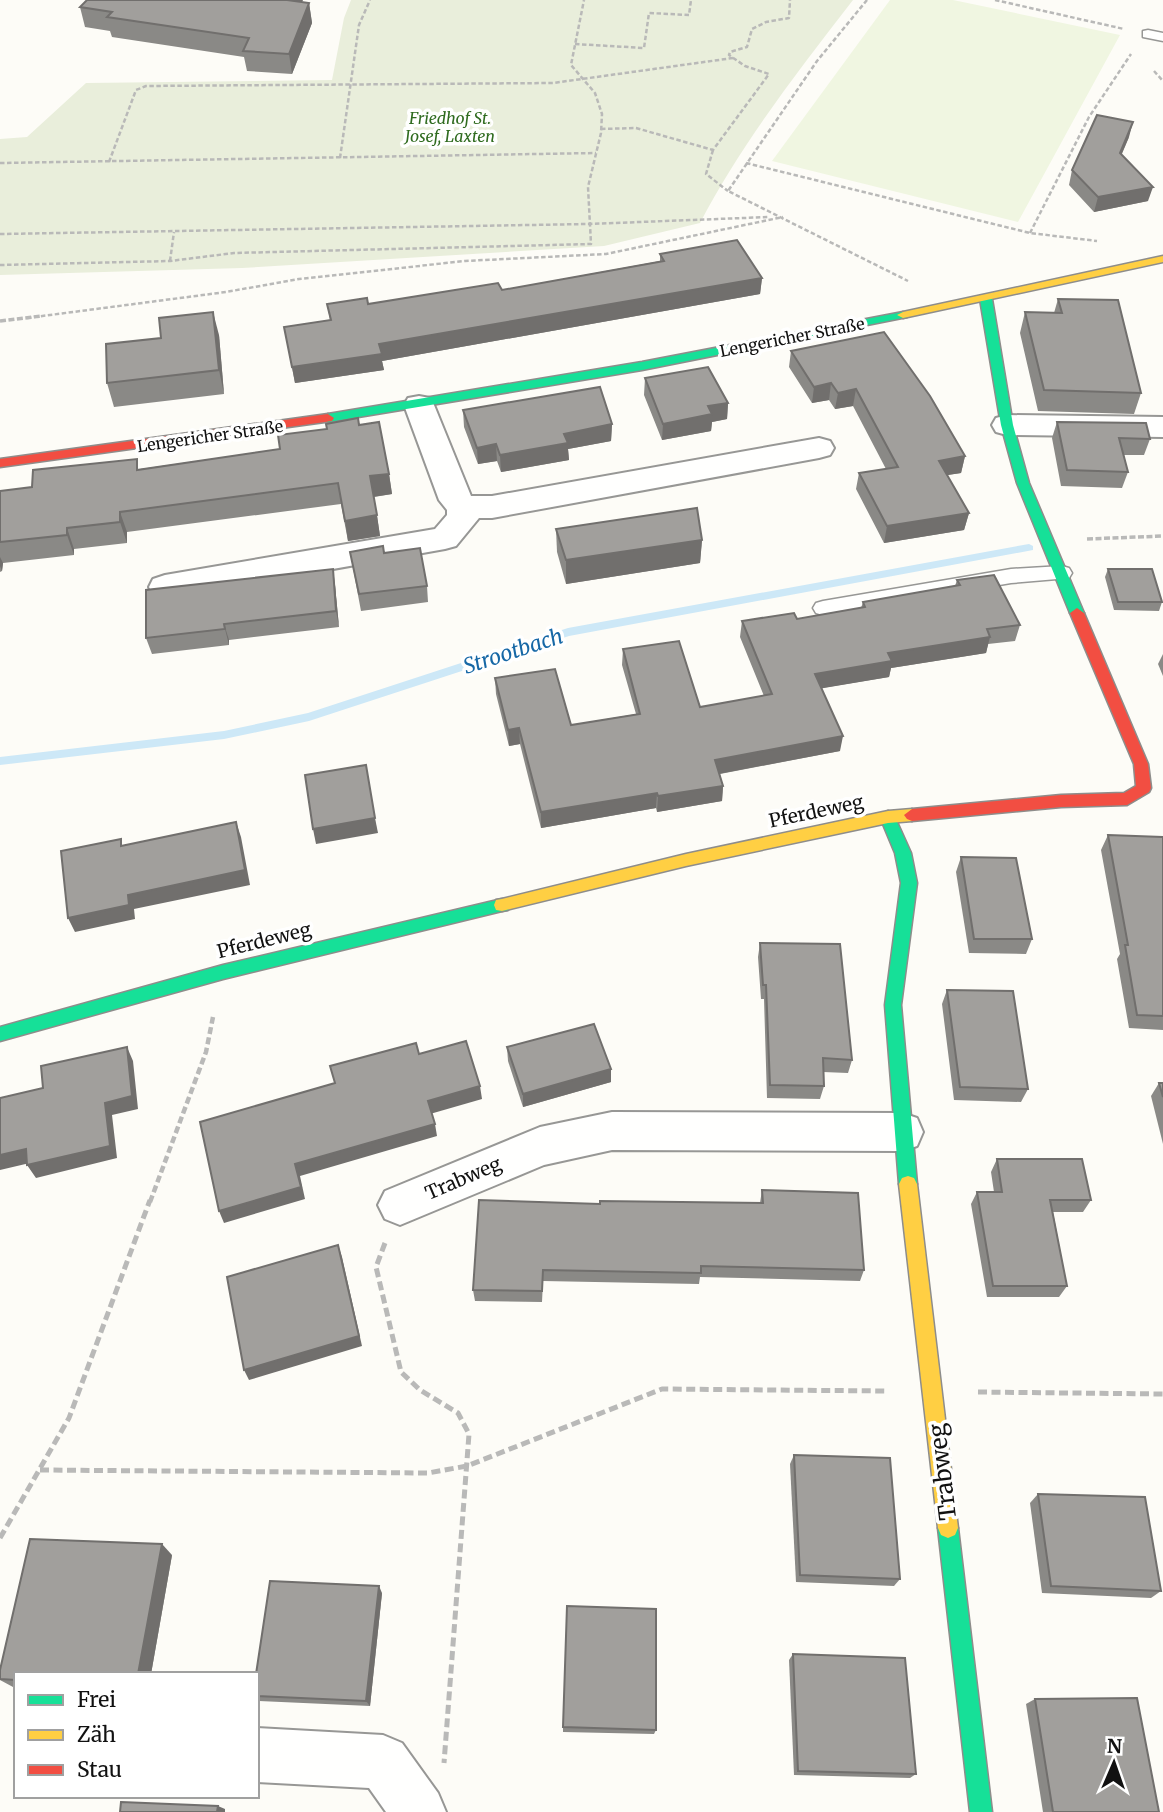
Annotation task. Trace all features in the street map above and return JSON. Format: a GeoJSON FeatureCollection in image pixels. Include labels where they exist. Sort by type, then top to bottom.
{"type":"FeatureCollection","features":[{"type":"Feature","properties":{"kind":"street","name":"Lengericher Straße"},"geometry":{"type":"LineString","coordinates":[[0,463],[161,443],[419,405],[733,349],[986,299],[1163,259]]}},
{"type":"Feature","properties":{"kind":"street","name":"Pferdeweg"},"geometry":{"type":"LineString","coordinates":[[0,1034],[223,972],[686,860],[888,817],[1061,801],[1127,799],[1153,789],[1026,493],[1007,425],[986,299]]}},
{"type":"Feature","properties":{"kind":"street"},"geometry":{"type":"LineString","coordinates":[[419,405],[455,500],[463,507],[492,507],[819,448]]}},
{"type":"Feature","properties":{"kind":"street"},"geometry":{"type":"LineString","coordinates":[[1007,425],[1163,427]]}},
{"type":"Feature","properties":{"kind":"street"},"geometry":{"type":"LineString","coordinates":[[166,587],[445,538],[463,518],[463,507]]}},
{"type":"Feature","properties":{"kind":"street","name":"Trabweg"},"geometry":{"type":"LineString","coordinates":[[888,817],[903,853],[909,883],[893,1005],[902,1132],[981,1812]]}},
{"type":"Feature","properties":{"kind":"street","name":"Trabweg"},"geometry":{"type":"LineString","coordinates":[[400,1205],[540,1146],[612,1131],[902,1132]]}},
{"type":"Feature","properties":{"kind":"street"},"geometry":{"type":"LineString","coordinates":[[259,1755],[383,1762],[431,1793]]}},
{"type":"Feature","properties":{"kind":"lane"},"geometry":{"type":"LineString","coordinates":[[1148,34],[1163,37]]}},
{"type":"Feature","properties":{"kind":"lane"},"geometry":{"type":"LineString","coordinates":[[822,608],[1011,576],[1062,573]]}},
{"type":"Feature","properties":{"kind":"path"},"geometry":{"type":"LineString","coordinates":[[340,158],[359,25],[370,0]]}},
{"type":"Feature","properties":{"kind":"path"},"geometry":{"type":"LineString","coordinates":[[0,265],[170,261],[234,253],[591,244],[588,224],[589,180],[601,128],[600,106],[596,95],[571,65],[584,0]]}},
{"type":"Feature","properties":{"kind":"path"},"geometry":{"type":"LineString","coordinates":[[575,44],[644,48],[649,13],[689,15],[691,0]]}},
{"type":"Feature","properties":{"kind":"path"},"geometry":{"type":"LineString","coordinates":[[790,0],[789,18],[766,22],[752,29],[747,47],[730,52],[733,58],[745,66],[769,75],[713,150],[706,174],[728,191],[913,284]]}},
{"type":"Feature","properties":{"kind":"path"},"geometry":{"type":"LineString","coordinates":[[728,191],[817,61],[867,0]]}},
{"type":"Feature","properties":{"kind":"path"},"geometry":{"type":"LineString","coordinates":[[995,0],[1148,34],[1118,70],[1060,173],[1030,233]]}},
{"type":"Feature","properties":{"kind":"path"},"geometry":{"type":"LineString","coordinates":[[108,162],[136,90],[146,86],[350,86],[583,80],[733,58]]}},
{"type":"Feature","properties":{"kind":"path"},"geometry":{"type":"LineString","coordinates":[[1154,71],[1163,81]]}},
{"type":"Feature","properties":{"kind":"path"},"geometry":{"type":"LineString","coordinates":[[601,128],[636,128],[713,150]]}},
{"type":"Feature","properties":{"kind":"path"},"geometry":{"type":"LineString","coordinates":[[0,163],[596,153]]}},
{"type":"Feature","properties":{"kind":"path"},"geometry":{"type":"LineString","coordinates":[[746,163],[1030,233],[1097,240]]}},
{"type":"Feature","properties":{"kind":"path"},"geometry":{"type":"LineString","coordinates":[[0,234],[588,224],[783,217]]}},
{"type":"Feature","properties":{"kind":"path"},"geometry":{"type":"LineString","coordinates":[[0,321],[226,292],[312,278],[465,261],[606,254],[783,217]]}},
{"type":"Feature","properties":{"kind":"path"},"geometry":{"type":"LineString","coordinates":[[170,261],[174,232]]}},
{"type":"Feature","properties":{"kind":"path"},"geometry":{"type":"LineString","coordinates":[[1047,540],[1163,536]]}},
{"type":"Feature","properties":{"kind":"path"},"geometry":{"type":"LineString","coordinates":[[0,1538],[69,1418],[206,1052],[223,972]]}},
{"type":"Feature","properties":{"kind":"path"},"geometry":{"type":"LineString","coordinates":[[400,1205],[376,1267],[401,1372],[421,1390],[458,1413],[469,1434],[431,1793]]}},
{"type":"Feature","properties":{"kind":"path"},"geometry":{"type":"LineString","coordinates":[[40,1470],[428,1473],[467,1466],[662,1389],[1163,1394]]}},
{"type":"Feature","properties":{"kind":"green space","name":"Friedhof St. Josef, Laxten"},"geometry":{"type":"Polygon","coordinates":[[[351,0],[853,0],[752,136],[700,223],[604,246],[242,268],[0,275],[0,139],[27,137],[86,83],[332,80],[344,18],[351,0]]]}},
{"type":"Feature","properties":{"kind":"green space"},"geometry":{"type":"Polygon","coordinates":[[[890,0],[953,0],[1120,35],[1018,222],[772,161],[890,0]]]}},
{"type":"Feature","properties":{"kind":"building"},"geometry":{"type":"Polygon","coordinates":[[[87,0],[287,0],[309,3],[289,54],[243,51],[249,38],[107,17],[112,12],[80,7],[87,0]]]}},
{"type":"Feature","properties":{"kind":"building"},"geometry":{"type":"Polygon","coordinates":[[[1097,115],[1133,122],[1120,153],[1153,187],[1098,197],[1072,170],[1097,115]]]}},
{"type":"Feature","properties":{"kind":"building"},"geometry":{"type":"Polygon","coordinates":[[[737,240],[762,278],[379,344],[382,354],[292,367],[284,327],[331,320],[327,304],[367,298],[368,304],[498,283],[502,290],[664,261],[660,254],[737,240]]]}},
{"type":"Feature","properties":{"kind":"building"},"geometry":{"type":"Polygon","coordinates":[[[1058,299],[1118,300],[1141,393],[1044,390],[1025,312],[1062,313],[1058,299]]]}},
{"type":"Feature","properties":{"kind":"building"},"geometry":{"type":"Polygon","coordinates":[[[213,312],[219,370],[107,383],[106,344],[161,338],[159,318],[213,312]]]}},
{"type":"Feature","properties":{"kind":"building"},"geometry":{"type":"Polygon","coordinates":[[[884,332],[930,396],[965,456],[939,461],[969,513],[887,526],[859,473],[898,467],[856,389],[838,393],[831,383],[814,387],[791,351],[884,332]]]}},
{"type":"Feature","properties":{"kind":"building"},"geometry":{"type":"Polygon","coordinates":[[[708,367],[728,403],[708,406],[712,414],[663,424],[645,378],[708,367]]]}},
{"type":"Feature","properties":{"kind":"building"},"geometry":{"type":"Polygon","coordinates":[[[600,387],[612,424],[564,434],[568,443],[500,455],[496,444],[477,448],[463,410],[600,387]]]}},
{"type":"Feature","properties":{"kind":"building"},"geometry":{"type":"Polygon","coordinates":[[[358,418],[359,425],[379,422],[389,474],[370,476],[377,515],[345,521],[338,483],[120,512],[120,522],[67,528],[67,535],[0,542],[0,491],[32,487],[33,470],[137,459],[137,470],[280,449],[278,435],[327,429],[326,424],[358,418]]]}},
{"type":"Feature","properties":{"kind":"building"},"geometry":{"type":"Polygon","coordinates":[[[1057,422],[1146,423],[1150,439],[1119,438],[1128,472],[1067,470],[1057,422]]]}},
{"type":"Feature","properties":{"kind":"building"},"geometry":{"type":"Polygon","coordinates":[[[697,508],[702,540],[566,560],[556,529],[697,508]]]}},
{"type":"Feature","properties":{"kind":"building"},"geometry":{"type":"Polygon","coordinates":[[[383,546],[384,553],[420,548],[427,586],[359,594],[350,552],[383,546]]]}},
{"type":"Feature","properties":{"kind":"building"},"geometry":{"type":"Polygon","coordinates":[[[333,569],[336,611],[224,624],[225,629],[146,638],[146,590],[333,569]]]}},
{"type":"Feature","properties":{"kind":"building"},"geometry":{"type":"Polygon","coordinates":[[[1108,569],[1152,569],[1162,602],[1118,602],[1108,569]]]}},
{"type":"Feature","properties":{"kind":"building"},"geometry":{"type":"Polygon","coordinates":[[[994,575],[1020,625],[987,629],[990,637],[888,653],[892,661],[815,674],[843,736],[715,760],[723,786],[658,796],[657,793],[541,812],[519,728],[508,730],[495,678],[555,669],[571,725],[640,714],[623,649],[679,641],[700,707],[772,694],[742,621],[794,613],[797,619],[865,607],[863,602],[960,585],[957,580],[994,575]]]}},
{"type":"Feature","properties":{"kind":"building"},"geometry":{"type":"Polygon","coordinates":[[[366,765],[375,818],[313,829],[305,775],[366,765]]]}},
{"type":"Feature","properties":{"kind":"building"},"geometry":{"type":"Polygon","coordinates":[[[236,822],[245,870],[128,895],[129,905],[68,918],[61,851],[121,839],[121,846],[236,822]]]}},
{"type":"Feature","properties":{"kind":"building"},"geometry":{"type":"Polygon","coordinates":[[[1108,835],[1163,837],[1163,1016],[1137,1015],[1125,945],[1128,945],[1108,835]]]}},
{"type":"Feature","properties":{"kind":"building"},"geometry":{"type":"Polygon","coordinates":[[[961,857],[1016,858],[1032,939],[974,939],[961,857]]]}},
{"type":"Feature","properties":{"kind":"building"},"geometry":{"type":"Polygon","coordinates":[[[760,943],[840,944],[852,1060],[823,1058],[824,1086],[770,1085],[766,985],[763,985],[760,943]]]}},
{"type":"Feature","properties":{"kind":"building"},"geometry":{"type":"Polygon","coordinates":[[[947,990],[1013,991],[1028,1089],[960,1087],[947,990]]]}},
{"type":"Feature","properties":{"kind":"building"},"geometry":{"type":"Polygon","coordinates":[[[594,1024],[611,1069],[523,1094],[507,1047],[594,1024]]]}},
{"type":"Feature","properties":{"kind":"building"},"geometry":{"type":"Polygon","coordinates":[[[466,1041],[480,1086],[428,1101],[435,1124],[295,1164],[301,1187],[219,1211],[200,1122],[335,1083],[330,1066],[416,1043],[419,1054],[466,1041]]]}},
{"type":"Feature","properties":{"kind":"building"},"geometry":{"type":"Polygon","coordinates":[[[127,1047],[132,1096],[105,1103],[110,1146],[27,1165],[26,1149],[0,1155],[0,1098],[43,1088],[41,1066],[127,1047]]]}},
{"type":"Feature","properties":{"kind":"building"},"geometry":{"type":"Polygon","coordinates":[[[997,1159],[1082,1159],[1091,1200],[1050,1200],[1067,1286],[993,1286],[977,1192],[1002,1192],[997,1159]]]}},
{"type":"Feature","properties":{"kind":"building"},"geometry":{"type":"Polygon","coordinates":[[[762,1190],[858,1193],[864,1270],[701,1266],[701,1273],[543,1270],[542,1291],[473,1290],[479,1200],[600,1204],[600,1201],[763,1203],[762,1190]]]}},
{"type":"Feature","properties":{"kind":"building"},"geometry":{"type":"Polygon","coordinates":[[[338,1245],[359,1336],[244,1370],[227,1277],[338,1245]]]}},
{"type":"Feature","properties":{"kind":"building"},"geometry":{"type":"Polygon","coordinates":[[[794,1455],[890,1458],[900,1579],[800,1575],[794,1455]]]}},
{"type":"Feature","properties":{"kind":"building"},"geometry":{"type":"Polygon","coordinates":[[[1038,1494],[1145,1497],[1161,1591],[1051,1586],[1038,1494]]]}},
{"type":"Feature","properties":{"kind":"building"},"geometry":{"type":"Polygon","coordinates":[[[30,1539],[162,1544],[138,1672],[14,1672],[14,1680],[0,1679],[30,1539]]]}},
{"type":"Feature","properties":{"kind":"building"},"geometry":{"type":"Polygon","coordinates":[[[270,1581],[379,1586],[366,1701],[259,1696],[259,1672],[256,1672],[270,1581]]]}},
{"type":"Feature","properties":{"kind":"building"},"geometry":{"type":"Polygon","coordinates":[[[567,1606],[656,1609],[656,1730],[563,1727],[567,1606]]]}},
{"type":"Feature","properties":{"kind":"building"},"geometry":{"type":"Polygon","coordinates":[[[793,1654],[905,1658],[916,1774],[798,1771],[793,1654]]]}},
{"type":"Feature","properties":{"kind":"building"},"geometry":{"type":"Polygon","coordinates":[[[1137,1698],[1159,1812],[1053,1812],[1035,1699],[1137,1698]]]}},
{"type":"Feature","properties":{"kind":"building"},"geometry":{"type":"Polygon","coordinates":[[[121,1802],[218,1806],[217,1812],[120,1812],[121,1802]]]}},
{"type":"Feature","properties":{"kind":"waterway","name":"Strootbach"},"geometry":{"type":"LineString","coordinates":[[0,761],[224,735],[309,717],[568,632],[1029,548]]}},
{"type":"Feature","properties":{"kind":"traffic: fast"},"geometry":{"type":"LineString","coordinates":[[986,299],[1007,425],[1023,483],[1077,613]]}},
{"type":"Feature","properties":{"kind":"traffic: fast"},"geometry":{"type":"LineString","coordinates":[[328,418],[642,366],[903,315]]}},
{"type":"Feature","properties":{"kind":"traffic: fast"},"geometry":{"type":"LineString","coordinates":[[888,817],[903,853],[909,883],[893,1005],[908,1184]]}},
{"type":"Feature","properties":{"kind":"traffic: fast"},"geometry":{"type":"LineString","coordinates":[[0,1034],[223,972],[502,905]]}},
{"type":"Feature","properties":{"kind":"traffic: fast"},"geometry":{"type":"LineString","coordinates":[[948,1528],[981,1812]]}},
{"type":"Feature","properties":{"kind":"traffic: slow"},"geometry":{"type":"LineString","coordinates":[[903,315],[1163,259]]}},
{"type":"Feature","properties":{"kind":"traffic: slow"},"geometry":{"type":"LineString","coordinates":[[502,905],[686,860],[888,817],[912,815]]}},
{"type":"Feature","properties":{"kind":"traffic: slow"},"geometry":{"type":"LineString","coordinates":[[908,1184],[948,1528]]}},
{"type":"Feature","properties":{"kind":"traffic: jam"},"geometry":{"type":"LineString","coordinates":[[0,463],[328,418]]}},
{"type":"Feature","properties":{"kind":"traffic: jam"},"geometry":{"type":"LineString","coordinates":[[912,815],[1061,801],[1127,799],[1144,788],[1141,764],[1077,613]]}}]}
